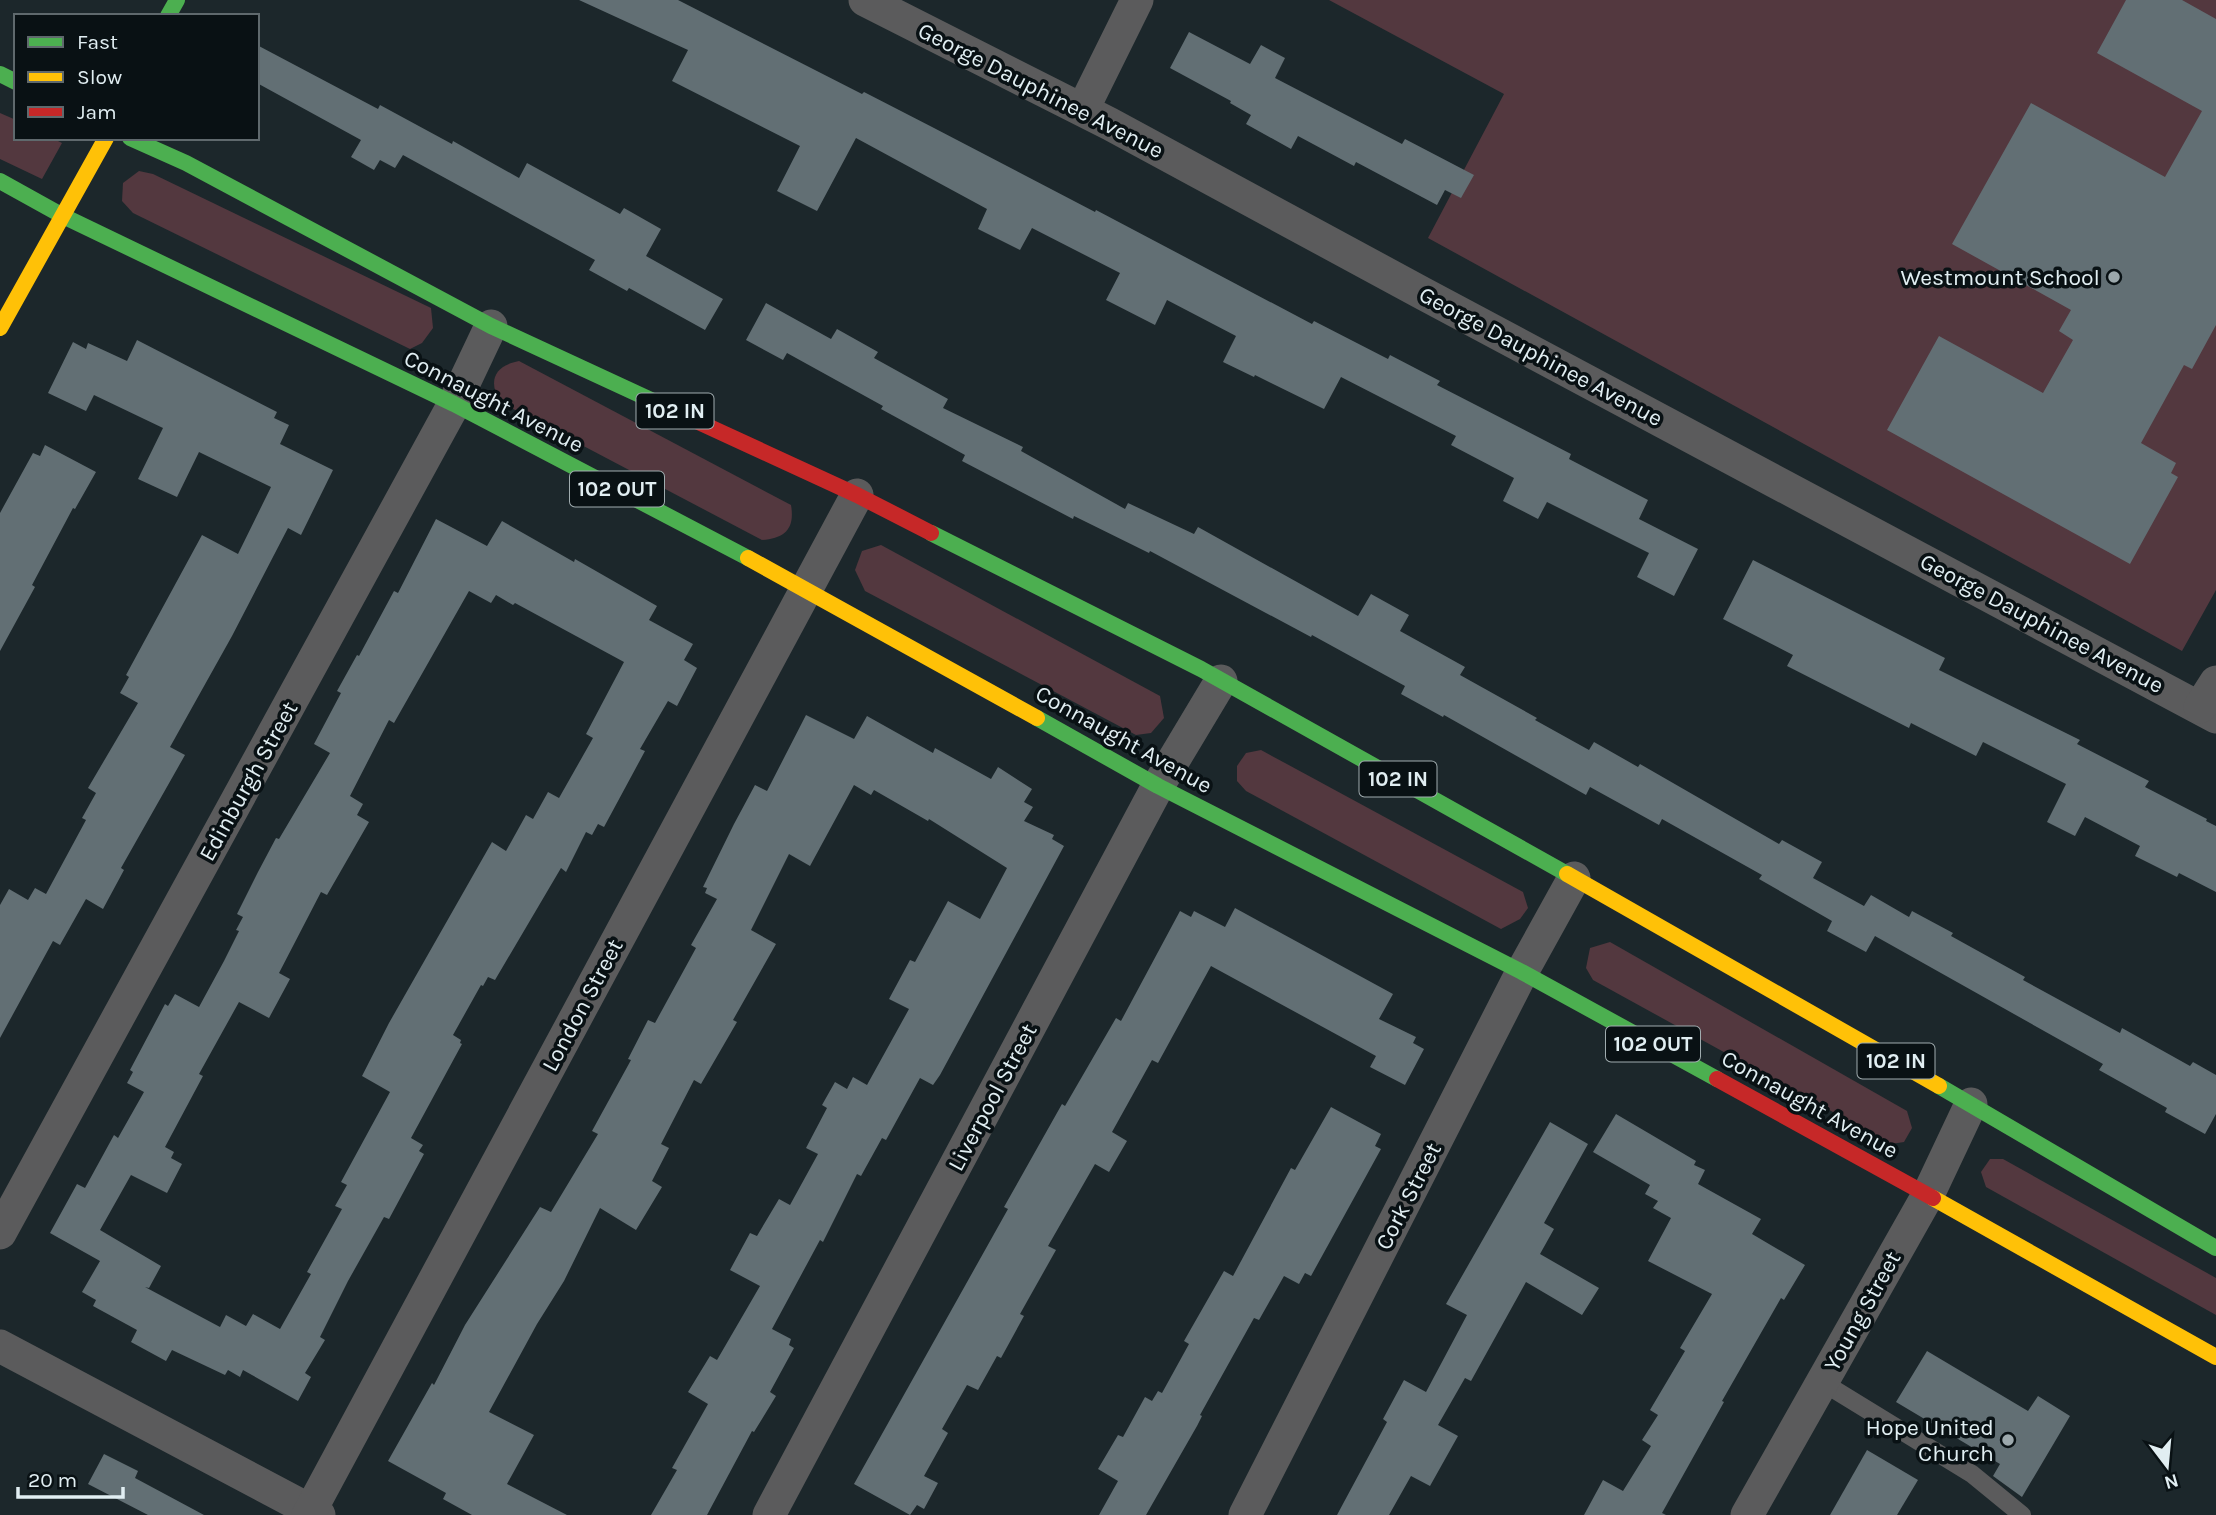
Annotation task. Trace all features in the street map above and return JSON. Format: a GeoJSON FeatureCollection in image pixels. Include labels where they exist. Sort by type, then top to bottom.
{"type":"FeatureCollection","features":[{"type":"Feature","properties":{"kind":"main road"},"geometry":{"type":"LineString","coordinates":[[0,328],[105,140]]}},
{"type":"Feature","properties":{"kind":"main road","name":"102 IN"},"geometry":{"type":"LineString","coordinates":[[134,140],[186,163],[491,326],[857,495],[1221,681],[1971,1104],[2216,1248]]}},
{"type":"Feature","properties":{"kind":"main road","name":"Connaught Avenue"},"geometry":{"type":"LineString","coordinates":[[0,181],[63,216],[454,404],[806,588],[1158,786],[1522,972],[2216,1357]]}},
{"type":"Feature","properties":{"kind":"street","name":"George Dauphinee Avenue"},"geometry":{"type":"LineString","coordinates":[[865,0],[1083,110],[1434,300],[2211,702]]}},
{"type":"Feature","properties":{"kind":"street"},"geometry":{"type":"LineString","coordinates":[[1083,110],[1138,0]]}},
{"type":"Feature","properties":{"kind":"street","name":"Edinburgh Street"},"geometry":{"type":"LineString","coordinates":[[0,1233],[454,404],[491,326]]}},
{"type":"Feature","properties":{"kind":"street","name":"London Street"},"geometry":{"type":"LineString","coordinates":[[312,1513],[857,495]]}},
{"type":"Feature","properties":{"kind":"street","name":"Liverpool Street"},"geometry":{"type":"LineString","coordinates":[[769,1515],[1158,786],[1221,681]]}},
{"type":"Feature","properties":{"kind":"street","name":"Cork Street"},"geometry":{"type":"LineString","coordinates":[[1245,1515],[1522,972],[1574,878]]}},
{"type":"Feature","properties":{"kind":"street","name":"Young Street"},"geometry":{"type":"LineString","coordinates":[[1747,1515],[1928,1195],[1971,1104]]}},
{"type":"Feature","properties":{"kind":"street"},"geometry":{"type":"LineString","coordinates":[[0,1346],[312,1513]]}},
{"type":"Feature","properties":{"kind":"lane"},"geometry":{"type":"LineString","coordinates":[[1822,1382],[1972,1474],[2022,1515]]}},
{"type":"Feature","properties":{"kind":"shaded area"},"geometry":{"type":"Polygon","coordinates":[[[1329,0],[2216,0],[2216,590],[2182,651],[1428,238],[1504,94],[1329,0]]]}},
{"type":"Feature","properties":{"kind":"shaded area"},"geometry":{"type":"Polygon","coordinates":[[[0,113],[14,119],[14,140],[56,140],[62,143],[42,179],[0,159],[0,113]]]}},
{"type":"Feature","properties":{"kind":"shaded area"},"geometry":{"type":"Polygon","coordinates":[[[139,171],[153,174],[431,308],[433,328],[422,343],[410,349],[133,213],[122,201],[123,183],[139,171]]]}},
{"type":"Feature","properties":{"kind":"shaded area"},"geometry":{"type":"Polygon","coordinates":[[[519,361],[791,505],[791,520],[787,531],[777,537],[762,540],[500,402],[494,387],[496,376],[504,367],[519,361]]]}},
{"type":"Feature","properties":{"kind":"shaded area"},"geometry":{"type":"Polygon","coordinates":[[[881,545],[1160,696],[1164,718],[1151,733],[1136,735],[865,591],[855,570],[862,551],[881,545]]]}},
{"type":"Feature","properties":{"kind":"shaded area"},"geometry":{"type":"Polygon","coordinates":[[[1261,750],[1523,892],[1528,908],[1520,919],[1501,929],[1246,791],[1237,781],[1237,766],[1246,753],[1261,750]]]}},
{"type":"Feature","properties":{"kind":"shaded area"},"geometry":{"type":"Polygon","coordinates":[[[1610,942],[1907,1111],[1912,1128],[1904,1142],[1891,1144],[1593,980],[1586,968],[1590,948],[1610,942]]]}},
{"type":"Feature","properties":{"kind":"shaded area"},"geometry":{"type":"Polygon","coordinates":[[[1990,1159],[2003,1159],[2216,1278],[2216,1315],[1986,1187],[1981,1172],[1990,1159]]]}},
{"type":"Feature","properties":{"kind":"building"},"geometry":{"type":"Polygon","coordinates":[[[579,0],[678,0],[862,94],[864,92],[1095,212],[1096,210],[1312,324],[1314,321],[1388,359],[1390,355],[1440,381],[1437,385],[1571,454],[1569,459],[1648,500],[1639,519],[1698,549],[1674,596],[1637,577],[1649,553],[1547,502],[1538,519],[1503,501],[1514,478],[1451,445],[1456,436],[1341,377],[1324,409],[1223,362],[1236,336],[1167,300],[1155,325],[1106,300],[1120,273],[1032,228],[1020,250],[978,229],[987,209],[856,138],[817,211],[777,191],[800,146],[672,81],[688,50],[579,0]]]}},
{"type":"Feature","properties":{"kind":"building","name":"Westmount School"},"geometry":{"type":"Polygon","coordinates":[[[2126,0],[2182,0],[2216,19],[2216,325],[2192,369],[2184,365],[2141,443],[2176,463],[2171,473],[2178,477],[2130,564],[1887,430],[1939,336],[2043,393],[2073,340],[2059,331],[2071,310],[1952,244],[2031,103],[2165,177],[2202,111],[2097,53],[2126,0]]]}},
{"type":"Feature","properties":{"kind":"building"},"geometry":{"type":"Polygon","coordinates":[[[1189,32],[1250,64],[1261,45],[1285,58],[1275,78],[1402,144],[1405,139],[1474,175],[1461,198],[1445,190],[1437,205],[1356,162],[1354,166],[1298,136],[1291,149],[1246,124],[1251,115],[1230,103],[1231,101],[1170,68],[1189,32]]]}},
{"type":"Feature","properties":{"kind":"building"},"geometry":{"type":"Polygon","coordinates":[[[259,46],[378,109],[380,105],[452,144],[453,141],[519,178],[527,163],[620,214],[624,208],[661,229],[646,256],[723,299],[705,330],[629,288],[627,291],[589,270],[595,260],[403,155],[395,168],[380,160],[374,170],[351,157],[361,140],[259,84],[259,46]]]}},
{"type":"Feature","properties":{"kind":"building"},"geometry":{"type":"Polygon","coordinates":[[[766,303],[831,339],[837,329],[878,352],[874,358],[948,399],[943,408],[1023,447],[1021,451],[1125,509],[1128,503],[1194,534],[1198,527],[1358,616],[1371,594],[1409,615],[1400,631],[1465,667],[1460,675],[1537,718],[1535,720],[1589,750],[1594,742],[1638,767],[1640,764],[1779,844],[1782,840],[1822,862],[1813,878],[1864,906],[1871,895],[1909,917],[1912,911],[2025,977],[2023,980],[2120,1033],[2122,1028],[2190,1066],[2193,1062],[2216,1075],[2216,1114],[2205,1134],[2165,1112],[2167,1108],[2099,1070],[2103,1064],[1875,936],[1866,952],[1827,931],[1832,921],[1759,879],[1762,875],[1662,819],[1659,825],[1590,787],[1586,795],[1444,715],[1443,717],[1401,694],[1405,686],[1312,635],[1311,637],[1150,551],[1149,553],[1074,516],[1073,519],[962,461],[965,455],[787,353],[783,360],[746,340],[766,303]]]}},
{"type":"Feature","properties":{"kind":"building"},"geometry":{"type":"Polygon","coordinates":[[[137,340],[277,412],[274,418],[289,425],[280,444],[333,470],[301,535],[288,528],[170,747],[185,755],[121,868],[124,870],[103,909],[86,899],[60,945],[53,941],[0,1038],[0,905],[9,889],[28,900],[35,888],[46,894],[86,820],[82,818],[96,793],[88,788],[138,703],[120,693],[129,677],[126,675],[202,535],[238,554],[271,487],[199,452],[177,497],[138,479],[163,428],[94,395],[86,411],[48,393],[73,342],[86,349],[88,343],[127,361],[137,340]]]}},
{"type":"Feature","properties":{"kind":"building"},"geometry":{"type":"Polygon","coordinates":[[[45,445],[96,472],[75,509],[73,508],[0,651],[0,513],[33,453],[40,456],[45,445]]]}},
{"type":"Feature","properties":{"kind":"building"},"geometry":{"type":"Polygon","coordinates":[[[436,519],[487,546],[502,521],[657,606],[649,620],[693,644],[684,660],[697,668],[677,706],[668,701],[640,749],[645,751],[604,827],[598,824],[592,835],[586,832],[566,872],[561,868],[495,980],[488,977],[483,986],[481,985],[453,1035],[461,1040],[462,1044],[411,1138],[423,1145],[419,1151],[424,1154],[389,1219],[384,1217],[348,1281],[320,1337],[325,1340],[305,1373],[311,1377],[298,1401],[243,1370],[240,1377],[228,1370],[225,1375],[172,1350],[166,1361],[131,1342],[137,1330],[93,1306],[96,1300],[82,1292],[100,1261],[50,1233],[77,1184],[85,1188],[114,1135],[118,1138],[144,1092],[127,1083],[133,1072],[130,1070],[165,1004],[168,1006],[175,994],[199,1007],[239,931],[236,930],[243,917],[237,914],[258,872],[276,838],[279,839],[330,753],[314,744],[341,693],[337,691],[394,591],[398,593],[436,519]],[[469,591],[394,723],[389,720],[350,796],[363,804],[357,815],[369,822],[327,895],[321,892],[279,973],[290,979],[269,1018],[239,1002],[199,1074],[203,1076],[165,1147],[174,1152],[171,1158],[182,1164],[167,1193],[131,1175],[100,1230],[161,1266],[149,1288],[145,1287],[220,1327],[226,1315],[246,1326],[253,1314],[280,1329],[311,1274],[307,1272],[342,1209],[335,1206],[347,1185],[341,1182],[390,1092],[362,1076],[389,1023],[492,842],[506,851],[526,815],[533,819],[548,792],[559,798],[593,738],[586,734],[624,662],[515,603],[513,605],[496,595],[491,603],[469,591]]]}},
{"type":"Feature","properties":{"kind":"building"},"geometry":{"type":"Polygon","coordinates":[[[1753,560],[1945,658],[1939,670],[2080,740],[2077,744],[2149,781],[2145,787],[2207,819],[2206,821],[2216,826],[2216,892],[2179,873],[2177,877],[2135,856],[2140,846],[2085,817],[2075,836],[2047,822],[2066,784],[1983,742],[1976,756],[1911,723],[1909,728],[1787,666],[1793,655],[1723,619],[1753,560]]]}},
{"type":"Feature","properties":{"kind":"building"},"geometry":{"type":"Polygon","coordinates":[[[806,715],[854,739],[867,716],[933,753],[935,748],[991,779],[998,767],[1032,789],[1024,802],[1033,807],[1024,821],[1054,835],[1052,839],[1064,846],[940,1075],[933,1085],[920,1078],[886,1140],[882,1138],[861,1176],[857,1174],[823,1242],[820,1240],[772,1329],[791,1339],[789,1345],[794,1348],[770,1392],[776,1396],[754,1432],[752,1431],[707,1515],[651,1515],[677,1470],[672,1468],[708,1404],[688,1392],[710,1356],[717,1360],[760,1286],[730,1270],[750,1233],[757,1236],[779,1199],[790,1205],[818,1154],[806,1148],[827,1108],[822,1105],[835,1082],[847,1089],[853,1077],[867,1085],[909,1009],[889,999],[910,960],[915,962],[948,901],[980,919],[1007,868],[929,819],[928,821],[874,790],[871,795],[854,785],[810,866],[789,854],[751,930],[776,944],[733,1020],[737,1022],[701,1084],[694,1080],[661,1144],[669,1148],[652,1181],[662,1187],[636,1230],[600,1208],[564,1281],[489,1412],[534,1435],[507,1484],[567,1515],[472,1515],[443,1499],[446,1493],[388,1461],[432,1383],[434,1385],[465,1325],[540,1207],[551,1212],[598,1134],[592,1131],[631,1060],[628,1059],[648,1020],[655,1023],[696,948],[691,945],[717,899],[705,893],[707,888],[703,887],[734,824],[755,785],[767,791],[806,715]]]}},
{"type":"Feature","properties":{"kind":"building"},"geometry":{"type":"Polygon","coordinates":[[[1235,908],[1393,994],[1379,1019],[1416,1037],[1413,1043],[1424,1049],[1405,1085],[1370,1067],[1376,1056],[1211,966],[1158,1063],[1152,1060],[1112,1132],[1127,1141],[1109,1172],[1095,1164],[1048,1246],[1056,1250],[1020,1314],[1024,1316],[1001,1358],[997,1356],[978,1390],[967,1385],[942,1429],[948,1433],[924,1476],[938,1483],[924,1509],[917,1505],[910,1515],[854,1484],[1008,1209],[1004,1207],[1062,1104],[1065,1106],[1116,1018],[1121,1021],[1180,911],[1191,917],[1194,911],[1225,927],[1235,908]]]}},
{"type":"Feature","properties":{"kind":"building"},"geometry":{"type":"Polygon","coordinates":[[[1331,1107],[1381,1134],[1375,1146],[1381,1149],[1311,1276],[1305,1273],[1299,1284],[1284,1276],[1259,1320],[1254,1318],[1146,1515],[1099,1515],[1118,1481],[1098,1469],[1118,1435],[1123,1437],[1145,1397],[1152,1401],[1158,1391],[1162,1393],[1189,1344],[1184,1341],[1224,1271],[1233,1276],[1291,1168],[1295,1170],[1331,1107]]]}},
{"type":"Feature","properties":{"kind":"building"},"geometry":{"type":"Polygon","coordinates":[[[1616,1114],[1696,1161],[1694,1165],[1705,1170],[1698,1184],[1761,1219],[1752,1234],[1805,1265],[1784,1300],[1781,1298],[1722,1401],[1724,1402],[1662,1513],[1666,1515],[1584,1515],[1603,1480],[1623,1491],[1651,1446],[1642,1440],[1658,1415],[1650,1410],[1685,1351],[1680,1348],[1712,1294],[1648,1261],[1671,1218],[1653,1208],[1658,1201],[1645,1194],[1650,1185],[1593,1152],[1616,1114]]]}},
{"type":"Feature","properties":{"kind":"building"},"geometry":{"type":"Polygon","coordinates":[[[1550,1122],[1588,1144],[1544,1223],[1554,1229],[1540,1254],[1599,1288],[1582,1315],[1526,1282],[1471,1381],[1465,1378],[1438,1425],[1458,1436],[1430,1486],[1411,1476],[1389,1515],[1337,1515],[1387,1422],[1383,1419],[1404,1380],[1426,1392],[1467,1315],[1446,1304],[1550,1122]]]}},
{"type":"Feature","properties":{"kind":"building","name":"Hope United Church"},"geometry":{"type":"Polygon","coordinates":[[[1927,1351],[2028,1411],[2038,1396],[2070,1416],[2022,1497],[1993,1476],[2000,1464],[1896,1402],[1927,1351]]]}},
{"type":"Feature","properties":{"kind":"building"},"geometry":{"type":"Polygon","coordinates":[[[1867,1450],[1918,1480],[1897,1515],[1830,1515],[1867,1450]]]}},
{"type":"Feature","properties":{"kind":"building"},"geometry":{"type":"Polygon","coordinates":[[[104,1454],[138,1471],[135,1478],[204,1515],[148,1515],[88,1484],[104,1454]]]}},
{"type":"Feature","properties":{"kind":"traffic: fast"},"geometry":{"type":"LineString","coordinates":[[169,14],[177,0]]}},
{"type":"Feature","properties":{"kind":"traffic: fast"},"geometry":{"type":"LineString","coordinates":[[0,74],[14,81]]}},
{"type":"Feature","properties":{"kind":"traffic: fast"},"geometry":{"type":"LineString","coordinates":[[134,140],[186,163],[491,326],[692,419]]}},
{"type":"Feature","properties":{"kind":"traffic: fast"},"geometry":{"type":"LineString","coordinates":[[0,181],[63,216],[454,404],[748,558]]}},
{"type":"Feature","properties":{"kind":"traffic: fast"},"geometry":{"type":"LineString","coordinates":[[931,533],[1201,669],[1567,874]]}},
{"type":"Feature","properties":{"kind":"traffic: fast"},"geometry":{"type":"LineString","coordinates":[[1037,718],[1158,786],[1522,972],[1717,1079]]}},
{"type":"Feature","properties":{"kind":"traffic: fast"},"geometry":{"type":"LineString","coordinates":[[1939,1086],[2216,1248]]}},
{"type":"Feature","properties":{"kind":"traffic: slow"},"geometry":{"type":"LineString","coordinates":[[0,328],[105,140]]}},
{"type":"Feature","properties":{"kind":"traffic: slow"},"geometry":{"type":"LineString","coordinates":[[748,558],[1037,718]]}},
{"type":"Feature","properties":{"kind":"traffic: slow"},"geometry":{"type":"LineString","coordinates":[[1567,874],[1939,1086]]}},
{"type":"Feature","properties":{"kind":"traffic: slow"},"geometry":{"type":"LineString","coordinates":[[1933,1198],[2216,1357]]}},
{"type":"Feature","properties":{"kind":"traffic: jam"},"geometry":{"type":"LineString","coordinates":[[692,419],[857,495],[931,533]]}},
{"type":"Feature","properties":{"kind":"traffic: jam"},"geometry":{"type":"LineString","coordinates":[[1717,1079],[1933,1198]]}},
{"type":"Feature","properties":{"kind":"place","name":"Westmount School"},"geometry":{"type":"Point","coordinates":[2114,277]}},
{"type":"Feature","properties":{"kind":"place","name":"Hope United Church"},"geometry":{"type":"Point","coordinates":[2008,1440]}}]}
